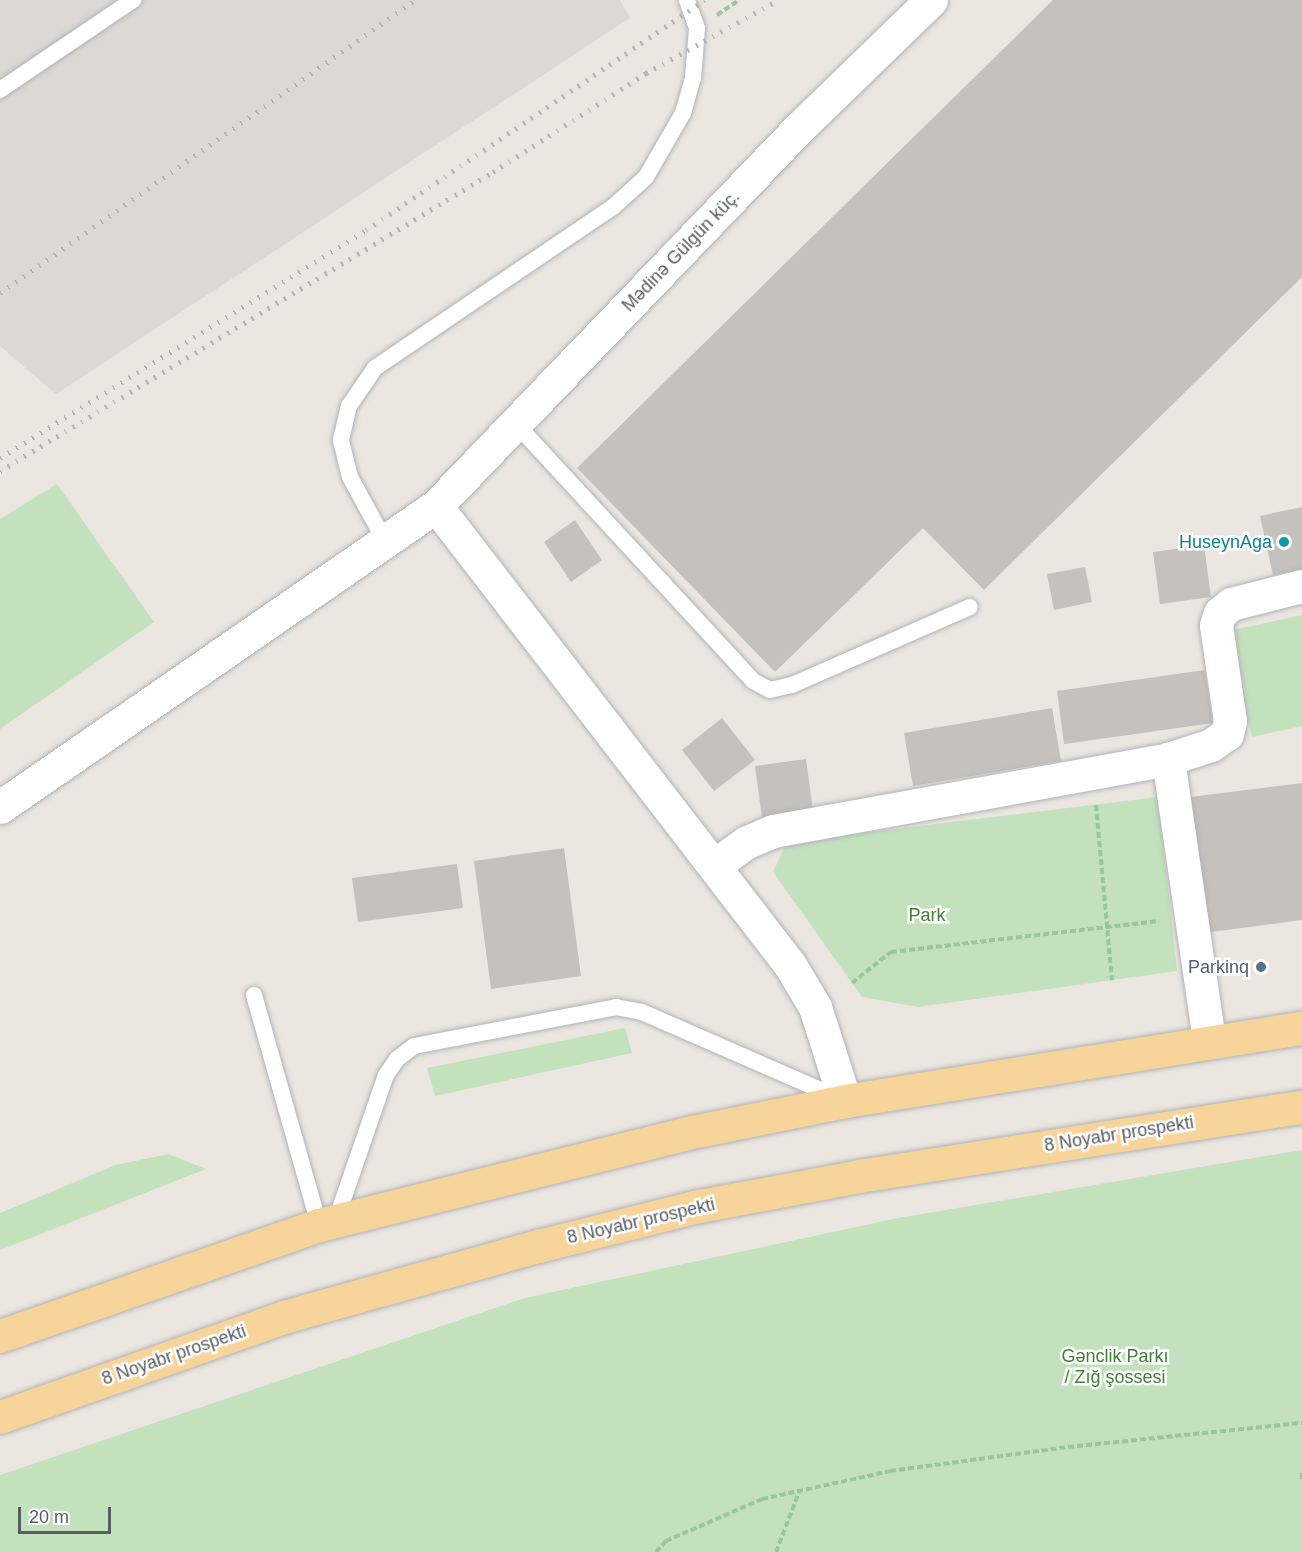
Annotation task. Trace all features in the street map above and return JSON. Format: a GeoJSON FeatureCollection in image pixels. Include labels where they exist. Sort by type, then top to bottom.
{"type":"FeatureCollection","features":[{"type":"Feature","properties":{"kind":"highway"},"geometry":{"type":"LineString","coordinates":[[0,1336],[327,1223],[687,1133],[845,1101],[1209,1041],[1302,1028]]}},
{"type":"Feature","properties":{"kind":"highway","name":"8 Noyabr prospekti"},"geometry":{"type":"LineString","coordinates":[[0,1417],[287,1316],[538,1246],[694,1207],[859,1176],[1302,1107]]}},
{"type":"Feature","properties":{"kind":"street","name":"Mədinə Gülgün küç."},"geometry":{"type":"LineString","coordinates":[[0,807],[386,543],[436,506],[517,425],[790,138],[931,0]]}},
{"type":"Feature","properties":{"kind":"street"},"geometry":{"type":"LineString","coordinates":[[436,506],[715,865],[789,965],[815,1007],[845,1101]]}},
{"type":"Feature","properties":{"kind":"street"},"geometry":{"type":"LineString","coordinates":[[715,865],[745,843],[773,831],[1168,759],[1211,745],[1227,734],[1230,721],[1216,625],[1220,613],[1231,604],[1302,586]]}},
{"type":"Feature","properties":{"kind":"street"},"geometry":{"type":"LineString","coordinates":[[1168,759],[1209,1041]]}},
{"type":"Feature","properties":{"kind":"lane"},"geometry":{"type":"LineString","coordinates":[[0,90],[133,0]]}},
{"type":"Feature","properties":{"kind":"lane"},"geometry":{"type":"LineString","coordinates":[[386,543],[350,477],[341,440],[349,406],[375,368],[613,207],[646,177],[683,113],[693,78],[697,28],[687,0]]}},
{"type":"Feature","properties":{"kind":"lane"},"geometry":{"type":"LineString","coordinates":[[517,425],[753,681],[770,690],[792,684],[970,607]]}},
{"type":"Feature","properties":{"kind":"lane"},"geometry":{"type":"LineString","coordinates":[[254,995],[327,1223]]}},
{"type":"Feature","properties":{"kind":"lane"},"geometry":{"type":"LineString","coordinates":[[327,1223],[386,1075],[397,1059],[414,1046],[616,1007],[642,1012],[845,1101]]}},
{"type":"Feature","properties":{"kind":"path"},"geometry":{"type":"LineString","coordinates":[[1096,804],[1112,980]]}},
{"type":"Feature","properties":{"kind":"path"},"geometry":{"type":"LineString","coordinates":[[852,983],[891,952],[1108,926],[1190,919]]}},
{"type":"Feature","properties":{"kind":"path"},"geometry":{"type":"LineString","coordinates":[[656,1552],[666,1541],[762,1499],[890,1472],[1068,1447],[1302,1423]]}},
{"type":"Feature","properties":{"kind":"path"},"geometry":{"type":"LineString","coordinates":[[1302,1473],[1302,1479]]}},
{"type":"Feature","properties":{"kind":"path"},"geometry":{"type":"LineString","coordinates":[[776,1552],[799,1492]]}},
{"type":"Feature","properties":{"kind":"shaded area"},"geometry":{"type":"Polygon","coordinates":[[[0,0],[620,0],[630,18],[56,394],[0,346],[0,0]]]}},
{"type":"Feature","properties":{"kind":"green space"},"geometry":{"type":"Polygon","coordinates":[[[57,484],[154,622],[0,729],[0,519],[57,484]]]}},
{"type":"Feature","properties":{"kind":"green space"},"geometry":{"type":"Polygon","coordinates":[[[1302,615],[1302,726],[1252,737],[1229,631],[1302,615]]]}},
{"type":"Feature","properties":{"kind":"green space","name":"Park"},"geometry":{"type":"Polygon","coordinates":[[[1158,797],[1177,971],[918,1007],[862,997],[773,872],[787,842],[1158,797]]]}},
{"type":"Feature","properties":{"kind":"green space"},"geometry":{"type":"Polygon","coordinates":[[[625,1028],[632,1053],[435,1096],[427,1068],[625,1028]]]}},
{"type":"Feature","properties":{"kind":"green space","name":"Gənclik Parkı / Zığ şossesi"},"geometry":{"type":"Polygon","coordinates":[[[1302,1150],[1302,1552],[0,1552],[0,1475],[525,1298],[898,1218],[1302,1150]]]}},
{"type":"Feature","properties":{"kind":"green space"},"geometry":{"type":"Polygon","coordinates":[[[168,1154],[206,1169],[0,1250],[0,1213],[116,1165],[168,1154]]]}},
{"type":"Feature","properties":{"kind":"building"},"geometry":{"type":"Polygon","coordinates":[[[1053,0],[1302,0],[1302,277],[984,590],[923,528],[775,672],[577,468],[1053,0]]]}},
{"type":"Feature","properties":{"kind":"building","name":"HuseynAga"},"geometry":{"type":"Polygon","coordinates":[[[1302,507],[1302,569],[1273,575],[1260,516],[1302,507]]]}},
{"type":"Feature","properties":{"kind":"building"},"geometry":{"type":"Polygon","coordinates":[[[575,520],[602,560],[571,582],[544,542],[575,520]]]}},
{"type":"Feature","properties":{"kind":"building"},"geometry":{"type":"Polygon","coordinates":[[[1204,545],[1211,597],[1160,604],[1153,552],[1204,545]]]}},
{"type":"Feature","properties":{"kind":"building"},"geometry":{"type":"Polygon","coordinates":[[[1085,567],[1092,602],[1054,610],[1047,574],[1085,567]]]}},
{"type":"Feature","properties":{"kind":"building"},"geometry":{"type":"Polygon","coordinates":[[[1205,670],[1213,723],[1064,744],[1057,691],[1205,670]]]}},
{"type":"Feature","properties":{"kind":"building"},"geometry":{"type":"Polygon","coordinates":[[[1052,708],[1061,761],[913,786],[904,733],[1052,708]]]}},
{"type":"Feature","properties":{"kind":"building"},"geometry":{"type":"Polygon","coordinates":[[[722,718],[755,760],[714,791],[682,750],[722,718]]]}},
{"type":"Feature","properties":{"kind":"building"},"geometry":{"type":"Polygon","coordinates":[[[806,759],[813,811],[762,818],[755,766],[806,759]]]}},
{"type":"Feature","properties":{"kind":"building"},"geometry":{"type":"Polygon","coordinates":[[[1302,783],[1302,920],[1204,933],[1190,797],[1302,783]]]}},
{"type":"Feature","properties":{"kind":"building"},"geometry":{"type":"Polygon","coordinates":[[[564,848],[581,976],[491,989],[474,861],[564,848]]]}},
{"type":"Feature","properties":{"kind":"building"},"geometry":{"type":"Polygon","coordinates":[[[457,864],[463,908],[358,922],[352,878],[457,864]]]}},
{"type":"Feature","properties":{"kind":"railway"},"geometry":{"type":"LineString","coordinates":[[0,293],[415,0]]}},
{"type":"Feature","properties":{"kind":"railway"},"geometry":{"type":"LineString","coordinates":[[0,458],[366,230],[704,0]]}},
{"type":"Feature","properties":{"kind":"railway"},"geometry":{"type":"LineString","coordinates":[[0,471],[493,172],[646,73],[778,0]]}},
{"type":"Feature","properties":{"kind":"place","name":"HuseynAga"},"geometry":{"type":"Point","coordinates":[1284,542]}},
{"type":"Feature","properties":{"kind":"place","name":"Parkinq"},"geometry":{"type":"Point","coordinates":[1261,967]}}]}
